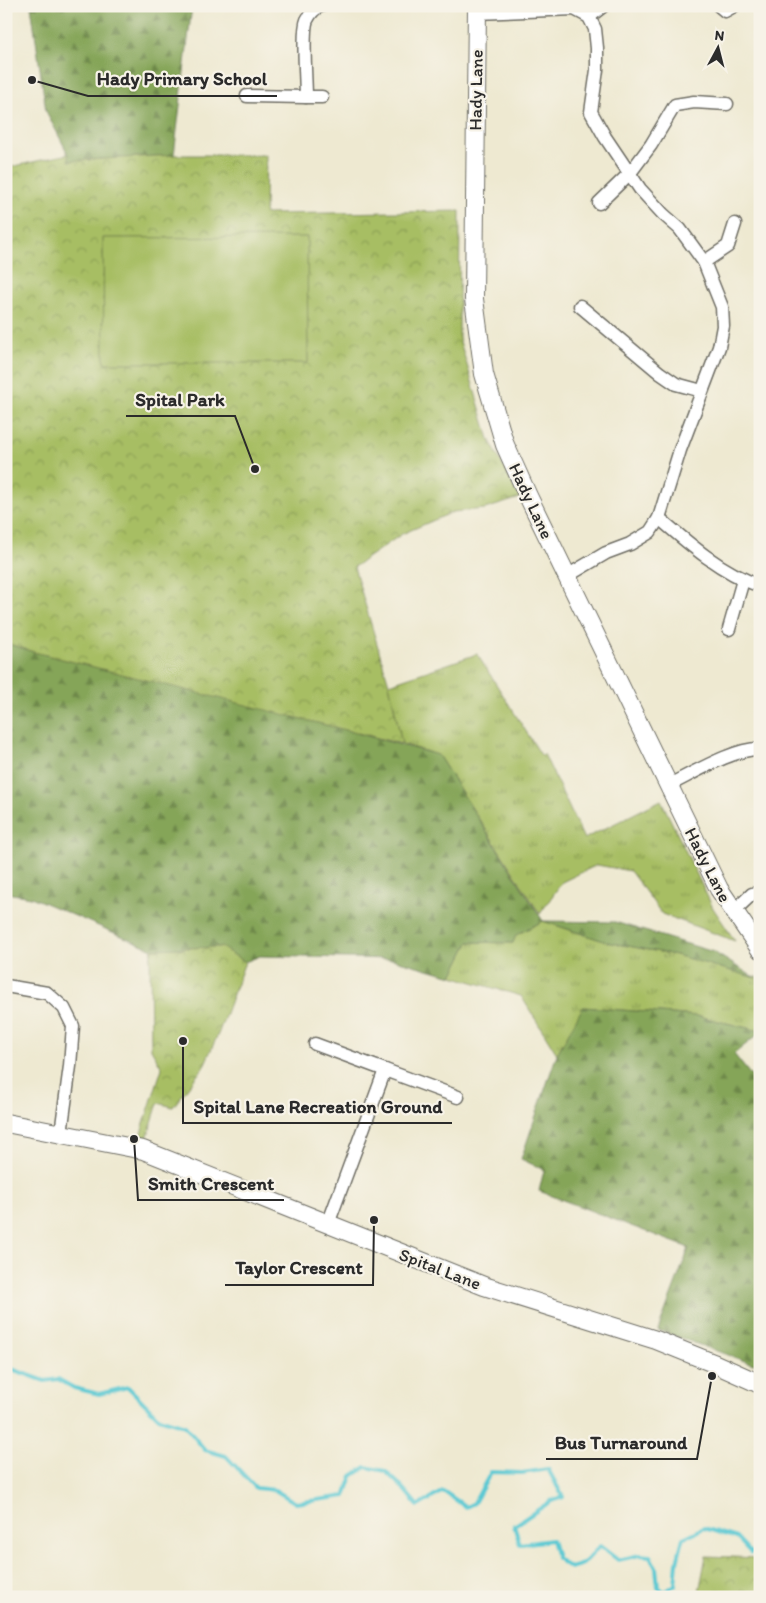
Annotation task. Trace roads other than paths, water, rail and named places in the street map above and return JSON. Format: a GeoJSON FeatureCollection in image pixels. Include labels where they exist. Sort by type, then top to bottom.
{"type":"FeatureCollection","features":[{"type":"Feature","properties":{"kind":"street"},"geometry":{"type":"LineString","coordinates":[[306,97],[306,21],[315,8],[321,6]]}},
{"type":"Feature","properties":{"kind":"street"},"geometry":{"type":"LineString","coordinates":[[589,17],[603,6]]}},
{"type":"Feature","properties":{"kind":"street"},"geometry":{"type":"LineString","coordinates":[[719,6],[725,11],[734,6]]}},
{"type":"Feature","properties":{"kind":"street"},"geometry":{"type":"LineString","coordinates":[[477,10],[515,13],[574,9],[589,17],[595,29],[597,48],[597,70],[591,112],[605,137],[640,189],[680,229],[704,262],[722,307],[723,326],[719,347],[680,450],[659,518],[650,532],[630,544],[606,553],[567,576]]}},
{"type":"Feature","properties":{"kind":"street","name":"Hady Lane"},"geometry":{"type":"LineString","coordinates":[[477,10],[474,300],[484,374],[505,445],[719,889],[760,949]]}},
{"type":"Feature","properties":{"kind":"street"},"geometry":{"type":"LineString","coordinates":[[247,96],[322,97]]}},
{"type":"Feature","properties":{"kind":"street"},"geometry":{"type":"LineString","coordinates":[[599,203],[630,173],[651,146],[675,104],[694,102],[727,104]]}},
{"type":"Feature","properties":{"kind":"street"},"geometry":{"type":"LineString","coordinates":[[704,262],[728,246],[735,224]]}},
{"type":"Feature","properties":{"kind":"street"},"geometry":{"type":"LineString","coordinates":[[580,306],[660,373],[676,384],[702,391]]}},
{"type":"Feature","properties":{"kind":"street"},"geometry":{"type":"LineString","coordinates":[[659,518],[683,540],[723,569],[743,580],[760,586]]}},
{"type":"Feature","properties":{"kind":"street"},"geometry":{"type":"LineString","coordinates":[[729,629],[743,580]]}},
{"type":"Feature","properties":{"kind":"street"},"geometry":{"type":"LineString","coordinates":[[668,785],[724,758],[746,750],[760,748]]}},
{"type":"Feature","properties":{"kind":"street"},"geometry":{"type":"LineString","coordinates":[[733,912],[752,894],[760,892]]}},
{"type":"Feature","properties":{"kind":"street"},"geometry":{"type":"LineString","coordinates":[[6,986],[47,992],[64,1008],[73,1026],[70,1066],[60,1133]]}},
{"type":"Feature","properties":{"kind":"street"},"geometry":{"type":"LineString","coordinates":[[315,1044],[458,1097]]}},
{"type":"Feature","properties":{"kind":"street"},"geometry":{"type":"LineString","coordinates":[[328,1224],[384,1070]]}},
{"type":"Feature","properties":{"kind":"street","name":"Spital Lane"},"geometry":{"type":"LineString","coordinates":[[6,1123],[143,1150],[484,1286],[656,1340],[760,1384]]}},
{"type":"Feature","properties":{"kind":"waterway"},"geometry":{"type":"LineString","coordinates":[[6,1367],[45,1381],[58,1379],[74,1388],[99,1394],[128,1387],[159,1418],[185,1426],[205,1450],[226,1456],[256,1488],[275,1490],[296,1503],[345,1496],[352,1476],[366,1467],[385,1471],[418,1506],[443,1491],[466,1507],[474,1503],[491,1472],[522,1473],[548,1469],[563,1497],[551,1501],[514,1526],[520,1544],[552,1540],[557,1558],[570,1568],[583,1564],[600,1546],[618,1560],[640,1555],[650,1556],[656,1568],[658,1587],[665,1592],[675,1585],[677,1562],[683,1538],[704,1528],[737,1538],[751,1553],[760,1548]]}},
{"type":"Feature","properties":{"kind":"place","name":"Hady Primary School"},"geometry":{"type":"Point","coordinates":[32,80]}},
{"type":"Feature","properties":{"kind":"place","name":"Spital Park"},"geometry":{"type":"Point","coordinates":[255,469]}},
{"type":"Feature","properties":{"kind":"place","name":"Spital Lane Recreation Ground"},"geometry":{"type":"Point","coordinates":[183,1041]}},
{"type":"Feature","properties":{"kind":"place","name":"Smith Crescent"},"geometry":{"type":"Point","coordinates":[134,1139]}},
{"type":"Feature","properties":{"kind":"place","name":"Taylor Crescent"},"geometry":{"type":"Point","coordinates":[374,1220]}},
{"type":"Feature","properties":{"kind":"place","name":"Bus Turnaround"},"geometry":{"type":"Point","coordinates":[712,1376]}}]}
